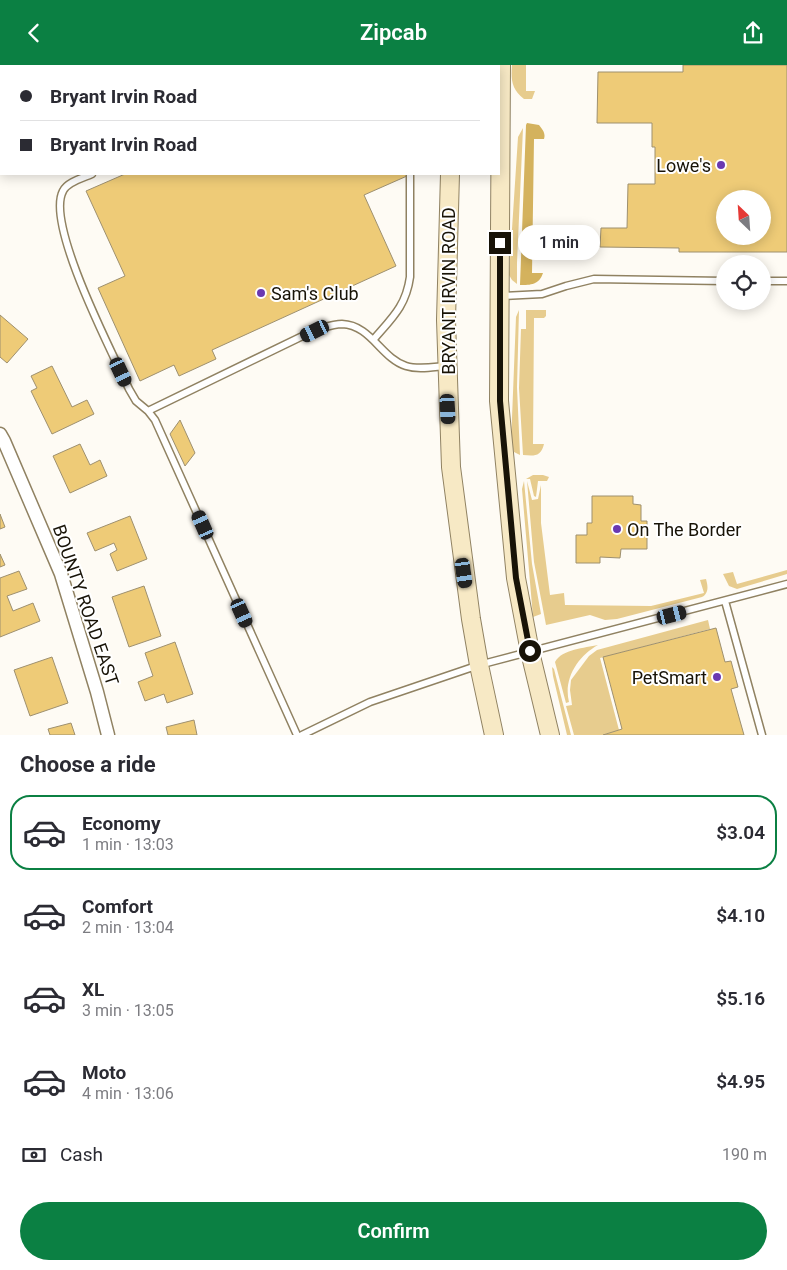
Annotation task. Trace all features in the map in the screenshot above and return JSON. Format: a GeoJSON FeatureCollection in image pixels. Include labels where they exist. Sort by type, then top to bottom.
{"type":"FeatureCollection","features":[{"type":"Feature","properties":{"kind":"main road"},"geometry":{"type":"LineString","coordinates":[[501,65],[501,426],[516,578],[530,651],[550,735]]}},
{"type":"Feature","properties":{"kind":"main road","name":"BRYANT IRVIN ROAD"},"geometry":{"type":"LineString","coordinates":[[450,175],[446,320],[451,467],[464,573],[479,665],[494,735]]}},
{"type":"Feature","properties":{"kind":"street","name":"BOUNTY ROAD EAST"},"geometry":{"type":"LineString","coordinates":[[0,434],[61,574],[98,692],[108,735]]}},
{"type":"Feature","properties":{"kind":"lane"},"geometry":{"type":"LineString","coordinates":[[89,175],[74,181],[63,189],[58,203],[72,261],[89,303],[129,389],[136,401],[155,420],[298,735]]}},
{"type":"Feature","properties":{"kind":"lane"},"geometry":{"type":"LineString","coordinates":[[374,339],[402,305],[408,289],[410,277],[410,175]]}},
{"type":"Feature","properties":{"kind":"lane"},"geometry":{"type":"LineString","coordinates":[[500,296],[542,294],[594,279],[716,281]]}},
{"type":"Feature","properties":{"kind":"lane"},"geometry":{"type":"LineString","coordinates":[[771,281],[787,281]]}},
{"type":"Feature","properties":{"kind":"lane"},"geometry":{"type":"LineString","coordinates":[[148,411],[315,331],[342,324],[358,328],[374,339],[392,358],[407,366],[418,368],[447,366]]}},
{"type":"Feature","properties":{"kind":"lane"},"geometry":{"type":"LineString","coordinates":[[302,735],[370,702],[479,665],[787,584]]}},
{"type":"Feature","properties":{"kind":"lane"},"geometry":{"type":"LineString","coordinates":[[725,601],[762,735]]}},
{"type":"Feature","properties":{"kind":"shaded area"},"geometry":{"type":"Polygon","coordinates":[[[512,65],[526,65],[526,91],[535,91],[532,99],[524,99],[514,88],[512,65]]]}},
{"type":"Feature","properties":{"kind":"shaded area"},"geometry":{"type":"Polygon","coordinates":[[[527,123],[539,125],[544,135],[544,139],[534,139],[532,273],[543,273],[537,282],[520,285],[526,125],[527,123]]]}},
{"type":"Feature","properties":{"kind":"shaded area"},"geometry":{"type":"Polygon","coordinates":[[[523,128],[517,284],[509,275],[518,137],[523,128]]]}},
{"type":"Feature","properties":{"kind":"shaded area"},"geometry":{"type":"Polygon","coordinates":[[[519,310],[517,387],[520,455],[514,452],[511,443],[516,317],[519,310]]]}},
{"type":"Feature","properties":{"kind":"shaded area"},"geometry":{"type":"Polygon","coordinates":[[[526,310],[546,310],[544,318],[534,318],[533,444],[544,444],[539,453],[530,456],[523,455],[519,388],[521,329],[526,329],[526,310]]]}},
{"type":"Feature","properties":{"kind":"shaded area"},"geometry":{"type":"Polygon","coordinates":[[[533,475],[549,477],[547,481],[538,481],[536,497],[534,496],[530,479],[526,479],[533,475]]]}},
{"type":"Feature","properties":{"kind":"shaded area"},"geometry":{"type":"Polygon","coordinates":[[[524,481],[532,564],[541,614],[533,617],[522,489],[524,481]]]}},
{"type":"Feature","properties":{"kind":"shaded area"},"geometry":{"type":"Polygon","coordinates":[[[527,481],[532,500],[538,499],[541,485],[541,523],[550,595],[564,593],[565,605],[651,606],[704,593],[700,580],[706,579],[706,593],[702,597],[617,619],[605,620],[590,615],[546,625],[534,562],[527,481]]]}},
{"type":"Feature","properties":{"kind":"shaded area"},"geometry":{"type":"Polygon","coordinates":[[[787,570],[787,574],[737,589],[729,586],[723,574],[733,572],[737,584],[787,570]]]}},
{"type":"Feature","properties":{"kind":"shaded area"},"geometry":{"type":"Polygon","coordinates":[[[708,620],[710,629],[600,658],[619,730],[603,735],[574,735],[566,706],[572,705],[571,680],[589,656],[597,650],[708,620]]]}},
{"type":"Feature","properties":{"kind":"shaded area"},"geometry":{"type":"Polygon","coordinates":[[[598,645],[584,655],[574,669],[568,685],[569,702],[566,703],[555,662],[568,652],[598,645]]]}},
{"type":"Feature","properties":{"kind":"shaded area"},"geometry":{"type":"Polygon","coordinates":[[[552,667],[554,669],[571,735],[567,735],[552,667]]]}},
{"type":"Feature","properties":{"kind":"building","name":"Lowe's"},"geometry":{"type":"Polygon","coordinates":[[[683,65],[787,65],[787,252],[679,252],[679,248],[600,247],[601,228],[627,228],[628,184],[655,184],[655,147],[652,147],[652,123],[597,123],[598,72],[683,72],[683,65]]]}},
{"type":"Feature","properties":{"kind":"building"},"geometry":{"type":"Polygon","coordinates":[[[123,175],[407,176],[364,195],[396,266],[212,350],[216,359],[179,376],[174,365],[140,381],[98,288],[125,276],[86,191],[123,175]]]}},
{"type":"Feature","properties":{"kind":"building"},"geometry":{"type":"Polygon","coordinates":[[[0,315],[28,339],[7,363],[0,357],[0,315]]]}},
{"type":"Feature","properties":{"kind":"building"},"geometry":{"type":"Polygon","coordinates":[[[52,366],[72,407],[87,400],[94,414],[52,434],[31,391],[37,388],[31,376],[52,366]]]}},
{"type":"Feature","properties":{"kind":"building"},"geometry":{"type":"Polygon","coordinates":[[[180,420],[195,453],[185,466],[170,434],[180,420]]]}},
{"type":"Feature","properties":{"kind":"building"},"geometry":{"type":"Polygon","coordinates":[[[80,444],[90,465],[100,460],[107,476],[70,493],[53,456],[80,444]]]}},
{"type":"Feature","properties":{"kind":"building","name":"On The Border"},"geometry":{"type":"Polygon","coordinates":[[[592,496],[633,496],[633,504],[641,505],[641,521],[647,521],[647,549],[621,549],[620,558],[600,557],[600,563],[576,563],[576,535],[587,535],[587,523],[592,523],[592,496]]]}},
{"type":"Feature","properties":{"kind":"building"},"geometry":{"type":"Polygon","coordinates":[[[0,514],[5,527],[0,529],[0,514]]]}},
{"type":"Feature","properties":{"kind":"building"},"geometry":{"type":"Polygon","coordinates":[[[130,516],[147,559],[117,571],[110,554],[117,550],[114,543],[95,551],[87,533],[130,516]]]}},
{"type":"Feature","properties":{"kind":"building"},"geometry":{"type":"Polygon","coordinates":[[[0,554],[5,565],[0,567],[0,554]]]}},
{"type":"Feature","properties":{"kind":"building"},"geometry":{"type":"Polygon","coordinates":[[[19,571],[27,589],[7,596],[13,611],[33,603],[40,621],[0,637],[0,578],[19,571]]]}},
{"type":"Feature","properties":{"kind":"building"},"geometry":{"type":"Polygon","coordinates":[[[144,586],[161,636],[129,647],[112,597],[144,586]]]}},
{"type":"Feature","properties":{"kind":"building"},"geometry":{"type":"Polygon","coordinates":[[[716,628],[725,662],[731,661],[738,687],[731,689],[744,735],[603,735],[622,729],[603,657],[716,628]]]}},
{"type":"Feature","properties":{"kind":"building"},"geometry":{"type":"Polygon","coordinates":[[[175,642],[193,694],[167,703],[164,694],[145,701],[138,682],[153,676],[145,653],[175,642]]]}},
{"type":"Feature","properties":{"kind":"building"},"geometry":{"type":"Polygon","coordinates":[[[52,657],[68,703],[30,716],[14,670],[52,657]]]}},
{"type":"Feature","properties":{"kind":"building"},"geometry":{"type":"Polygon","coordinates":[[[194,720],[197,735],[168,735],[166,727],[194,720]]]}},
{"type":"Feature","properties":{"kind":"building"},"geometry":{"type":"Polygon","coordinates":[[[71,723],[75,735],[50,735],[48,729],[71,723]]]}},
{"type":"Feature","properties":{"kind":"place","name":"Lowe's"},"geometry":{"type":"Point","coordinates":[721,165]}},
{"type":"Feature","properties":{"kind":"place","name":"Sam's Club"},"geometry":{"type":"Point","coordinates":[261,293]}},
{"type":"Feature","properties":{"kind":"place","name":"On The Border"},"geometry":{"type":"Point","coordinates":[617,529]}},
{"type":"Feature","properties":{"kind":"place","name":"PetSmart"},"geometry":{"type":"Point","coordinates":[717,677]}},
{"type":"Feature","properties":{"kind":"route"},"geometry":{"type":"LineString","coordinates":[[500,243],[500,401],[516,578],[530,651]]}}]}
